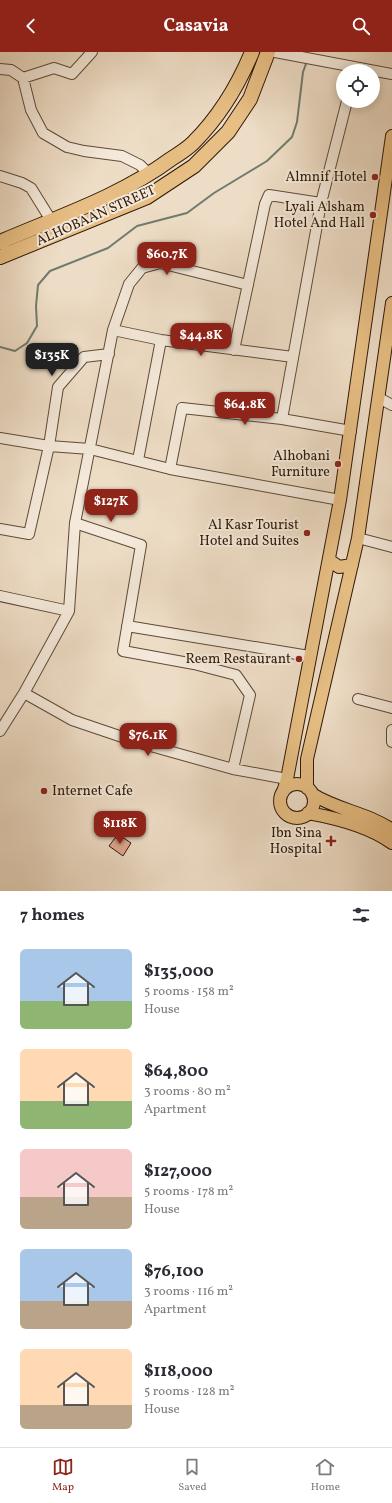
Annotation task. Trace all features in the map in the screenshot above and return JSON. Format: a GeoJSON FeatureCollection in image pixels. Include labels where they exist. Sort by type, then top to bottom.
{"type":"FeatureCollection","features":[{"type":"Feature","properties":{"kind":"highway","name":"ALHOBAAN STREET"},"geometry":{"type":"LineString","coordinates":[[0,242],[131,185],[193,144],[218,114],[239,83],[252,52]]}},
{"type":"Feature","properties":{"kind":"highway","name":"ALHOBAAN STREET"},"geometry":{"type":"LineString","coordinates":[[0,257],[147,196],[194,166],[228,132],[250,99],[268,52]]}},
{"type":"Feature","properties":{"kind":"main road"},"geometry":{"type":"LineString","coordinates":[[392,136],[340,500],[309,656],[287,779],[280,797],[281,807],[288,815],[299,818],[308,813],[313,804],[310,791],[307,760],[358,538],[392,303]]}},
{"type":"Feature","properties":{"kind":"main road"},"geometry":{"type":"LineString","coordinates":[[329,560],[340,567],[352,565]]}},
{"type":"Feature","properties":{"kind":"main road"},"geometry":{"type":"LineString","coordinates":[[283,792],[291,785],[297,784],[310,791],[327,804],[380,822],[392,830]]}},
{"type":"Feature","properties":{"kind":"main road"},"geometry":{"type":"LineString","coordinates":[[308,813],[327,817],[376,833],[392,843]]}},
{"type":"Feature","properties":{"kind":"street"},"geometry":{"type":"LineString","coordinates":[[23,78],[54,68],[72,74],[92,52]]}},
{"type":"Feature","properties":{"kind":"street"},"geometry":{"type":"LineString","coordinates":[[276,52],[336,65]]}},
{"type":"Feature","properties":{"kind":"street"},"geometry":{"type":"LineString","coordinates":[[0,70],[11,70],[23,78],[31,110],[42,133],[68,147],[84,151],[122,156],[140,165],[149,174]]}},
{"type":"Feature","properties":{"kind":"street"},"geometry":{"type":"LineString","coordinates":[[380,72],[392,74]]}},
{"type":"Feature","properties":{"kind":"street"},"geometry":{"type":"LineString","coordinates":[[282,419],[321,203],[345,108]]}},
{"type":"Feature","properties":{"kind":"street"},"geometry":{"type":"LineString","coordinates":[[0,176],[22,183],[30,188],[59,232]]}},
{"type":"Feature","properties":{"kind":"street"},"geometry":{"type":"LineString","coordinates":[[234,350],[265,204],[269,195],[321,203]]}},
{"type":"Feature","properties":{"kind":"street"},"geometry":{"type":"LineString","coordinates":[[0,731],[24,693],[69,611],[75,523],[113,330],[129,284],[142,268],[160,263],[248,285]]}},
{"type":"Feature","properties":{"kind":"street"},"geometry":{"type":"LineString","coordinates":[[113,330],[161,340],[293,357]]}},
{"type":"Feature","properties":{"kind":"street"},"geometry":{"type":"LineString","coordinates":[[138,460],[161,340]]}},
{"type":"Feature","properties":{"kind":"street"},"geometry":{"type":"LineString","coordinates":[[0,528],[29,534],[49,446],[58,387],[84,357],[109,354]]}},
{"type":"Feature","properties":{"kind":"street"},"geometry":{"type":"LineString","coordinates":[[379,398],[392,405]]}},
{"type":"Feature","properties":{"kind":"street"},"geometry":{"type":"LineString","coordinates":[[170,469],[182,408],[282,419],[351,431]]}},
{"type":"Feature","properties":{"kind":"street"},"geometry":{"type":"LineString","coordinates":[[0,438],[49,446],[90,449],[170,469],[340,500]]}},
{"type":"Feature","properties":{"kind":"street"},"geometry":{"type":"LineString","coordinates":[[75,523],[141,545],[123,651],[194,664],[236,675],[250,695],[233,769]]}},
{"type":"Feature","properties":{"kind":"street"},"geometry":{"type":"LineString","coordinates":[[358,538],[392,547]]}},
{"type":"Feature","properties":{"kind":"street"},"geometry":{"type":"LineString","coordinates":[[0,596],[69,611]]}},
{"type":"Feature","properties":{"kind":"street"},"geometry":{"type":"LineString","coordinates":[[127,626],[309,656]]}},
{"type":"Feature","properties":{"kind":"street"},"geometry":{"type":"LineString","coordinates":[[24,693],[72,720],[140,743],[233,769],[287,779]]}},
{"type":"Feature","properties":{"kind":"street"},"geometry":{"type":"LineString","coordinates":[[358,699],[392,708]]}},
{"type":"Feature","properties":{"kind":"street"},"geometry":{"type":"LineString","coordinates":[[392,730],[392,742]]}},
{"type":"Feature","properties":{"kind":"building"},"geometry":{"type":"Polygon","coordinates":[[[118,834],[131,843],[123,856],[109,846],[118,834]]]}},
{"type":"Feature","properties":{"kind":"waterway"},"geometry":{"type":"LineString","coordinates":[[0,347],[15,351],[27,343],[37,326],[36,306],[38,285],[50,271],[108,248],[137,226],[187,213],[214,193],[267,161],[292,137],[297,122],[303,72],[307,61]]}},
{"type":"Feature","properties":{"kind":"place","name":"Almnif Hotel"},"geometry":{"type":"Point","coordinates":[375,177]}},
{"type":"Feature","properties":{"kind":"place","name":"Lyali Alsham Hotel And Hall"},"geometry":{"type":"Point","coordinates":[373,215]}},
{"type":"Feature","properties":{"kind":"place","name":"Alhobani Furniture"},"geometry":{"type":"Point","coordinates":[338,464]}},
{"type":"Feature","properties":{"kind":"place","name":"Al Kasr Tourist Hotel and Suites"},"geometry":{"type":"Point","coordinates":[307,533]}},
{"type":"Feature","properties":{"kind":"place","name":"Reem Restaurant"},"geometry":{"type":"Point","coordinates":[299,659]}},
{"type":"Feature","properties":{"kind":"place","name":"Internet Cafe"},"geometry":{"type":"Point","coordinates":[44,791]}},
{"type":"Feature","properties":{"kind":"place","name":"Ibn Sina Hospital"},"geometry":{"type":"Point","coordinates":[331,841]}}]}
